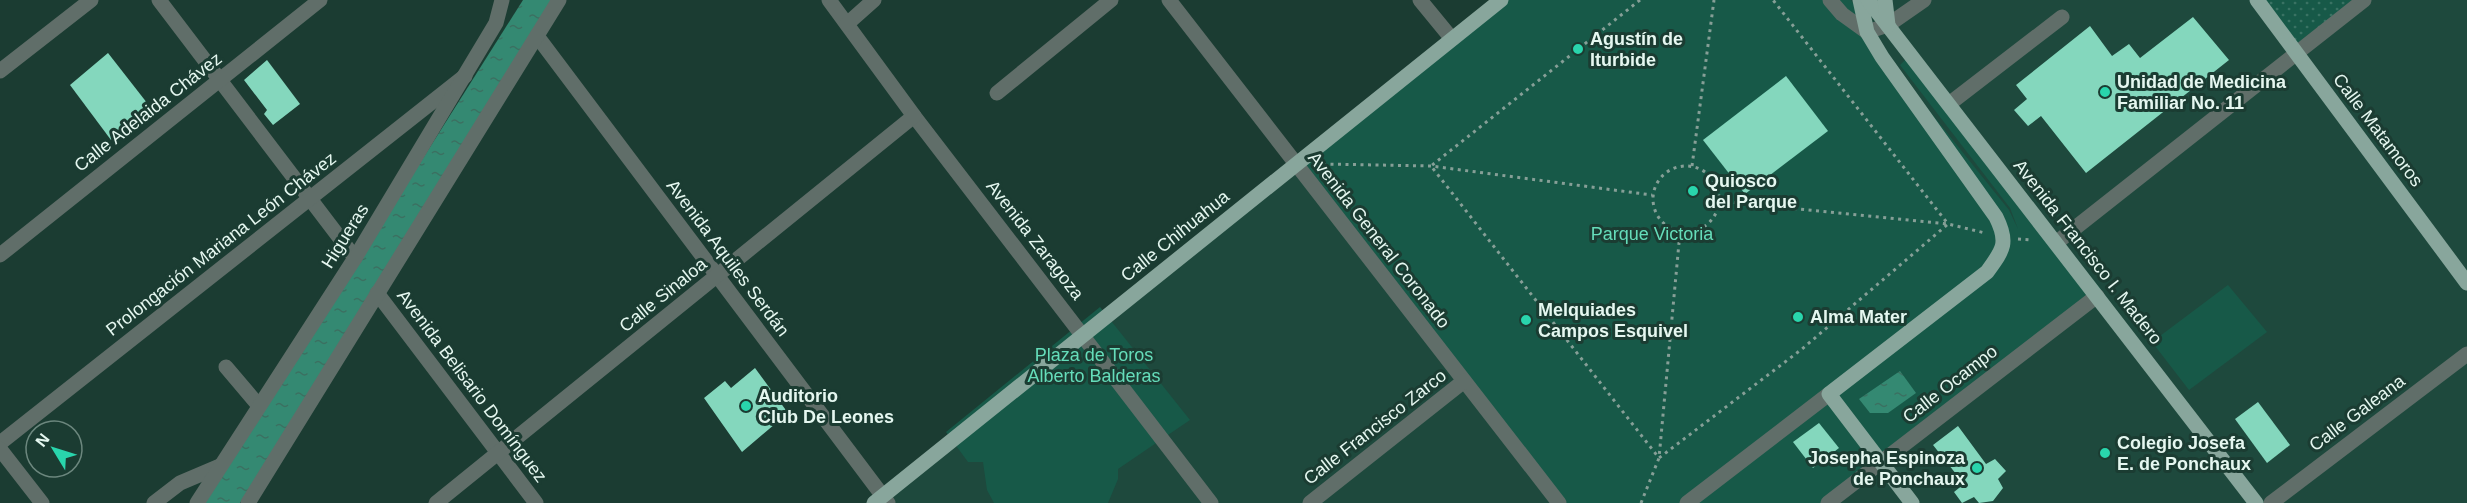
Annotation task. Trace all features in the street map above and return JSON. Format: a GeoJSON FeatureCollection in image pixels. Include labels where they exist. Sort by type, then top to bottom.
{"type":"FeatureCollection","features":[{"type":"Feature","properties":{"kind":"main road","name":"Calle Chihuahua"},"geometry":{"type":"LineString","coordinates":[[882,501],[1295,164],[1501,0]]}},
{"type":"Feature","properties":{"kind":"main road"},"geometry":{"type":"LineString","coordinates":[[1860,0],[1867,32],[1898,83],[1996,217],[2005,237],[2003,246],[1987,272],[1828,394],[1912,503]]}},
{"type":"Feature","properties":{"kind":"main road","name":"Avenida Francisco I. Madero"},"geometry":{"type":"LineString","coordinates":[[1868,0],[2256,503]]}},
{"type":"Feature","properties":{"kind":"main road"},"geometry":{"type":"LineString","coordinates":[[1885,0],[1888,25]]}},
{"type":"Feature","properties":{"kind":"main road","name":"Calle Matamoros"},"geometry":{"type":"LineString","coordinates":[[2257,0],[2467,283]]}},
{"type":"Feature","properties":{"kind":"street"},"geometry":{"type":"LineString","coordinates":[[0,71],[91,0]]}},
{"type":"Feature","properties":{"kind":"street"},"geometry":{"type":"LineString","coordinates":[[159,0],[355,258]]}},
{"type":"Feature","properties":{"kind":"street","name":"Calle Adelaida Chávez"},"geometry":{"type":"LineString","coordinates":[[0,255],[320,0]]}},
{"type":"Feature","properties":{"kind":"street","name":"Higueras"},"geometry":{"type":"LineString","coordinates":[[197,503],[355,258],[496,23],[502,0]]}},
{"type":"Feature","properties":{"kind":"street"},"geometry":{"type":"LineString","coordinates":[[251,501],[559,0]]}},
{"type":"Feature","properties":{"kind":"street","name":"Avenida Zaragoza"},"geometry":{"type":"LineString","coordinates":[[829,0],[914,116],[1211,503]]}},
{"type":"Feature","properties":{"kind":"street"},"geometry":{"type":"LineString","coordinates":[[847,24],[874,0]]}},
{"type":"Feature","properties":{"kind":"street"},"geometry":{"type":"LineString","coordinates":[[997,93],[1111,0]]}},
{"type":"Feature","properties":{"kind":"street","name":"Avenida General Coronado"},"geometry":{"type":"LineString","coordinates":[[1169,0],[1559,503]]}},
{"type":"Feature","properties":{"kind":"street"},"geometry":{"type":"LineString","coordinates":[[1420,0],[1452,39]]}},
{"type":"Feature","properties":{"kind":"street"},"geometry":{"type":"LineString","coordinates":[[1830,0],[1842,14],[1867,32],[1888,25],[1924,0]]}},
{"type":"Feature","properties":{"kind":"street"},"geometry":{"type":"LineString","coordinates":[[2056,243],[2364,0]]}},
{"type":"Feature","properties":{"kind":"street"},"geometry":{"type":"LineString","coordinates":[[1949,104],[2062,16]]}},
{"type":"Feature","properties":{"kind":"street","name":"Avenida Aquiles Serdán"},"geometry":{"type":"LineString","coordinates":[[537,36],[882,501]]}},
{"type":"Feature","properties":{"kind":"street","name":"Prolongación Mariana León Chávez"},"geometry":{"type":"LineString","coordinates":[[0,443],[465,76]]}},
{"type":"Feature","properties":{"kind":"street","name":"Calle Sinaloa"},"geometry":{"type":"LineString","coordinates":[[436,503],[914,116]]}},
{"type":"Feature","properties":{"kind":"street","name":"Avenida Belisario Domínguez"},"geometry":{"type":"LineString","coordinates":[[377,293],[536,503]]}},
{"type":"Feature","properties":{"kind":"street","name":"Calle Ocampo"},"geometry":{"type":"LineString","coordinates":[[1828,503],[2097,296]]}},
{"type":"Feature","properties":{"kind":"street","name":"Calle Galeana"},"geometry":{"type":"LineString","coordinates":[[2271,503],[2467,354]]}},
{"type":"Feature","properties":{"kind":"street"},"geometry":{"type":"LineString","coordinates":[[226,367],[259,406]]}},
{"type":"Feature","properties":{"kind":"street","name":"Calle Francisco Zarco"},"geometry":{"type":"LineString","coordinates":[[1310,503],[1464,381]]}},
{"type":"Feature","properties":{"kind":"street"},"geometry":{"type":"LineString","coordinates":[[1687,503],[1828,394]]}},
{"type":"Feature","properties":{"kind":"street"},"geometry":{"type":"LineString","coordinates":[[0,449],[42,503]]}},
{"type":"Feature","properties":{"kind":"street"},"geometry":{"type":"LineString","coordinates":[[154,503],[180,483],[220,466]]}},
{"type":"Feature","properties":{"kind":"path"},"geometry":{"type":"LineString","coordinates":[[1431,166],[1640,0]]}},
{"type":"Feature","properties":{"kind":"path"},"geometry":{"type":"LineString","coordinates":[[1692,166],[1714,0]]}},
{"type":"Feature","properties":{"kind":"path"},"geometry":{"type":"LineString","coordinates":[[1773,0],[1948,224]]}},
{"type":"Feature","properties":{"kind":"path"},"geometry":{"type":"LineString","coordinates":[[1295,164],[1431,166],[1652,195]]}},
{"type":"Feature","properties":{"kind":"path"},"geometry":{"type":"LineString","coordinates":[[1431,166],[1659,458]]}},
{"type":"Feature","properties":{"kind":"path"},"geometry":{"type":"LineString","coordinates":[[1692,166],[1708,175],[1714,183],[1719,201],[1713,218],[1707,225],[1699,230],[1680,232],[1672,230],[1658,218],[1652,195],[1662,176],[1670,170],[1692,166]]}},
{"type":"Feature","properties":{"kind":"path"},"geometry":{"type":"LineString","coordinates":[[1719,201],[1948,224],[1983,233]]}},
{"type":"Feature","properties":{"kind":"path"},"geometry":{"type":"LineString","coordinates":[[1659,458],[1802,349],[1948,224]]}},
{"type":"Feature","properties":{"kind":"path"},"geometry":{"type":"LineString","coordinates":[[1641,503],[1659,458],[1680,232]]}},
{"type":"Feature","properties":{"kind":"shaded area"},"geometry":{"type":"Polygon","coordinates":[[[1501,0],[2467,0],[2467,503],[883,503],[1501,0]]]}},
{"type":"Feature","properties":{"kind":"green space","name":"Parque Victoria"},"geometry":{"type":"Polygon","coordinates":[[[1497,0],[1851,0],[1891,63],[2009,210],[2018,229],[2010,208],[1900,65],[1906,59],[2101,289],[1825,503],[1565,503],[1296,159],[1497,0]]]}},
{"type":"Feature","properties":{"kind":"green space"},"geometry":{"type":"Polygon","coordinates":[[[2259,0],[2361,0],[2297,51],[2259,0]]]}},
{"type":"Feature","properties":{"kind":"green space"},"geometry":{"type":"Polygon","coordinates":[[[2228,285],[2267,332],[2189,390],[2152,342],[2228,285]]]}},
{"type":"Feature","properties":{"kind":"green space","name":"Plaza de Toros Alberto Balderas"},"geometry":{"type":"Polygon","coordinates":[[[1100,307],[1190,420],[1118,469],[1118,479],[1108,503],[994,503],[987,490],[983,462],[968,462],[946,432],[1100,307]]]}},
{"type":"Feature","properties":{"kind":"water"},"geometry":{"type":"Polygon","coordinates":[[[523,0],[553,0],[240,503],[205,503],[523,0]]]}},
{"type":"Feature","properties":{"kind":"water"},"geometry":{"type":"Polygon","coordinates":[[[1900,371],[1916,393],[1888,413],[1870,413],[1859,399],[1900,371]]]}},
{"type":"Feature","properties":{"kind":"building","name":"Unidad de Medicina Familiar No. 11"},"geometry":{"type":"Polygon","coordinates":[[[2193,17],[2229,60],[2086,173],[2041,116],[2028,126],[2014,110],[2027,99],[2016,85],[2090,26],[2112,56],[2129,44],[2140,58],[2193,17]]]}},
{"type":"Feature","properties":{"kind":"building"},"geometry":{"type":"Polygon","coordinates":[[[108,53],[151,108],[111,140],[70,85],[108,53]]]}},
{"type":"Feature","properties":{"kind":"building"},"geometry":{"type":"Polygon","coordinates":[[[267,60],[300,104],[273,125],[264,114],[267,110],[244,80],[267,60]]]}},
{"type":"Feature","properties":{"kind":"building"},"geometry":{"type":"Polygon","coordinates":[[[1786,76],[1828,131],[1745,194],[1703,140],[1786,76]]]}},
{"type":"Feature","properties":{"kind":"building","name":"Auditorio Club De Leones"},"geometry":{"type":"Polygon","coordinates":[[[755,368],[788,413],[742,452],[704,398],[725,381],[731,388],[755,368]]]}},
{"type":"Feature","properties":{"kind":"building"},"geometry":{"type":"Polygon","coordinates":[[[2258,402],[2290,445],[2267,463],[2235,419],[2258,402]]]}},
{"type":"Feature","properties":{"kind":"building"},"geometry":{"type":"Polygon","coordinates":[[[1819,423],[1839,448],[1813,468],[1793,442],[1819,423]]]}},
{"type":"Feature","properties":{"kind":"building","name":"Josepha Espinoza de Ponchaux"},"geometry":{"type":"Polygon","coordinates":[[[1958,426],[1986,464],[1995,459],[2006,471],[1998,479],[2003,488],[1993,501],[1979,503],[1974,497],[1962,503],[1954,492],[1964,484],[1933,445],[1958,426]]]}},
{"type":"Feature","properties":{"kind":"place","name":"Agustín de Iturbide"},"geometry":{"type":"Point","coordinates":[1578,49]}},
{"type":"Feature","properties":{"kind":"place","name":"Unidad de Medicina Familiar No. 11"},"geometry":{"type":"Point","coordinates":[2105,92]}},
{"type":"Feature","properties":{"kind":"place","name":"Quiosco del Parque"},"geometry":{"type":"Point","coordinates":[1693,191]}},
{"type":"Feature","properties":{"kind":"place","name":"Alma Mater"},"geometry":{"type":"Point","coordinates":[1798,317]}},
{"type":"Feature","properties":{"kind":"place","name":"Melquiades Campos Esquivel"},"geometry":{"type":"Point","coordinates":[1526,320]}},
{"type":"Feature","properties":{"kind":"place","name":"Auditorio Club De Leones"},"geometry":{"type":"Point","coordinates":[746,406]}},
{"type":"Feature","properties":{"kind":"place","name":"Colegio Josefa E. de Ponchaux"},"geometry":{"type":"Point","coordinates":[2105,453]}},
{"type":"Feature","properties":{"kind":"place","name":"Josepha Espinoza de Ponchaux"},"geometry":{"type":"Point","coordinates":[1977,468]}}]}
